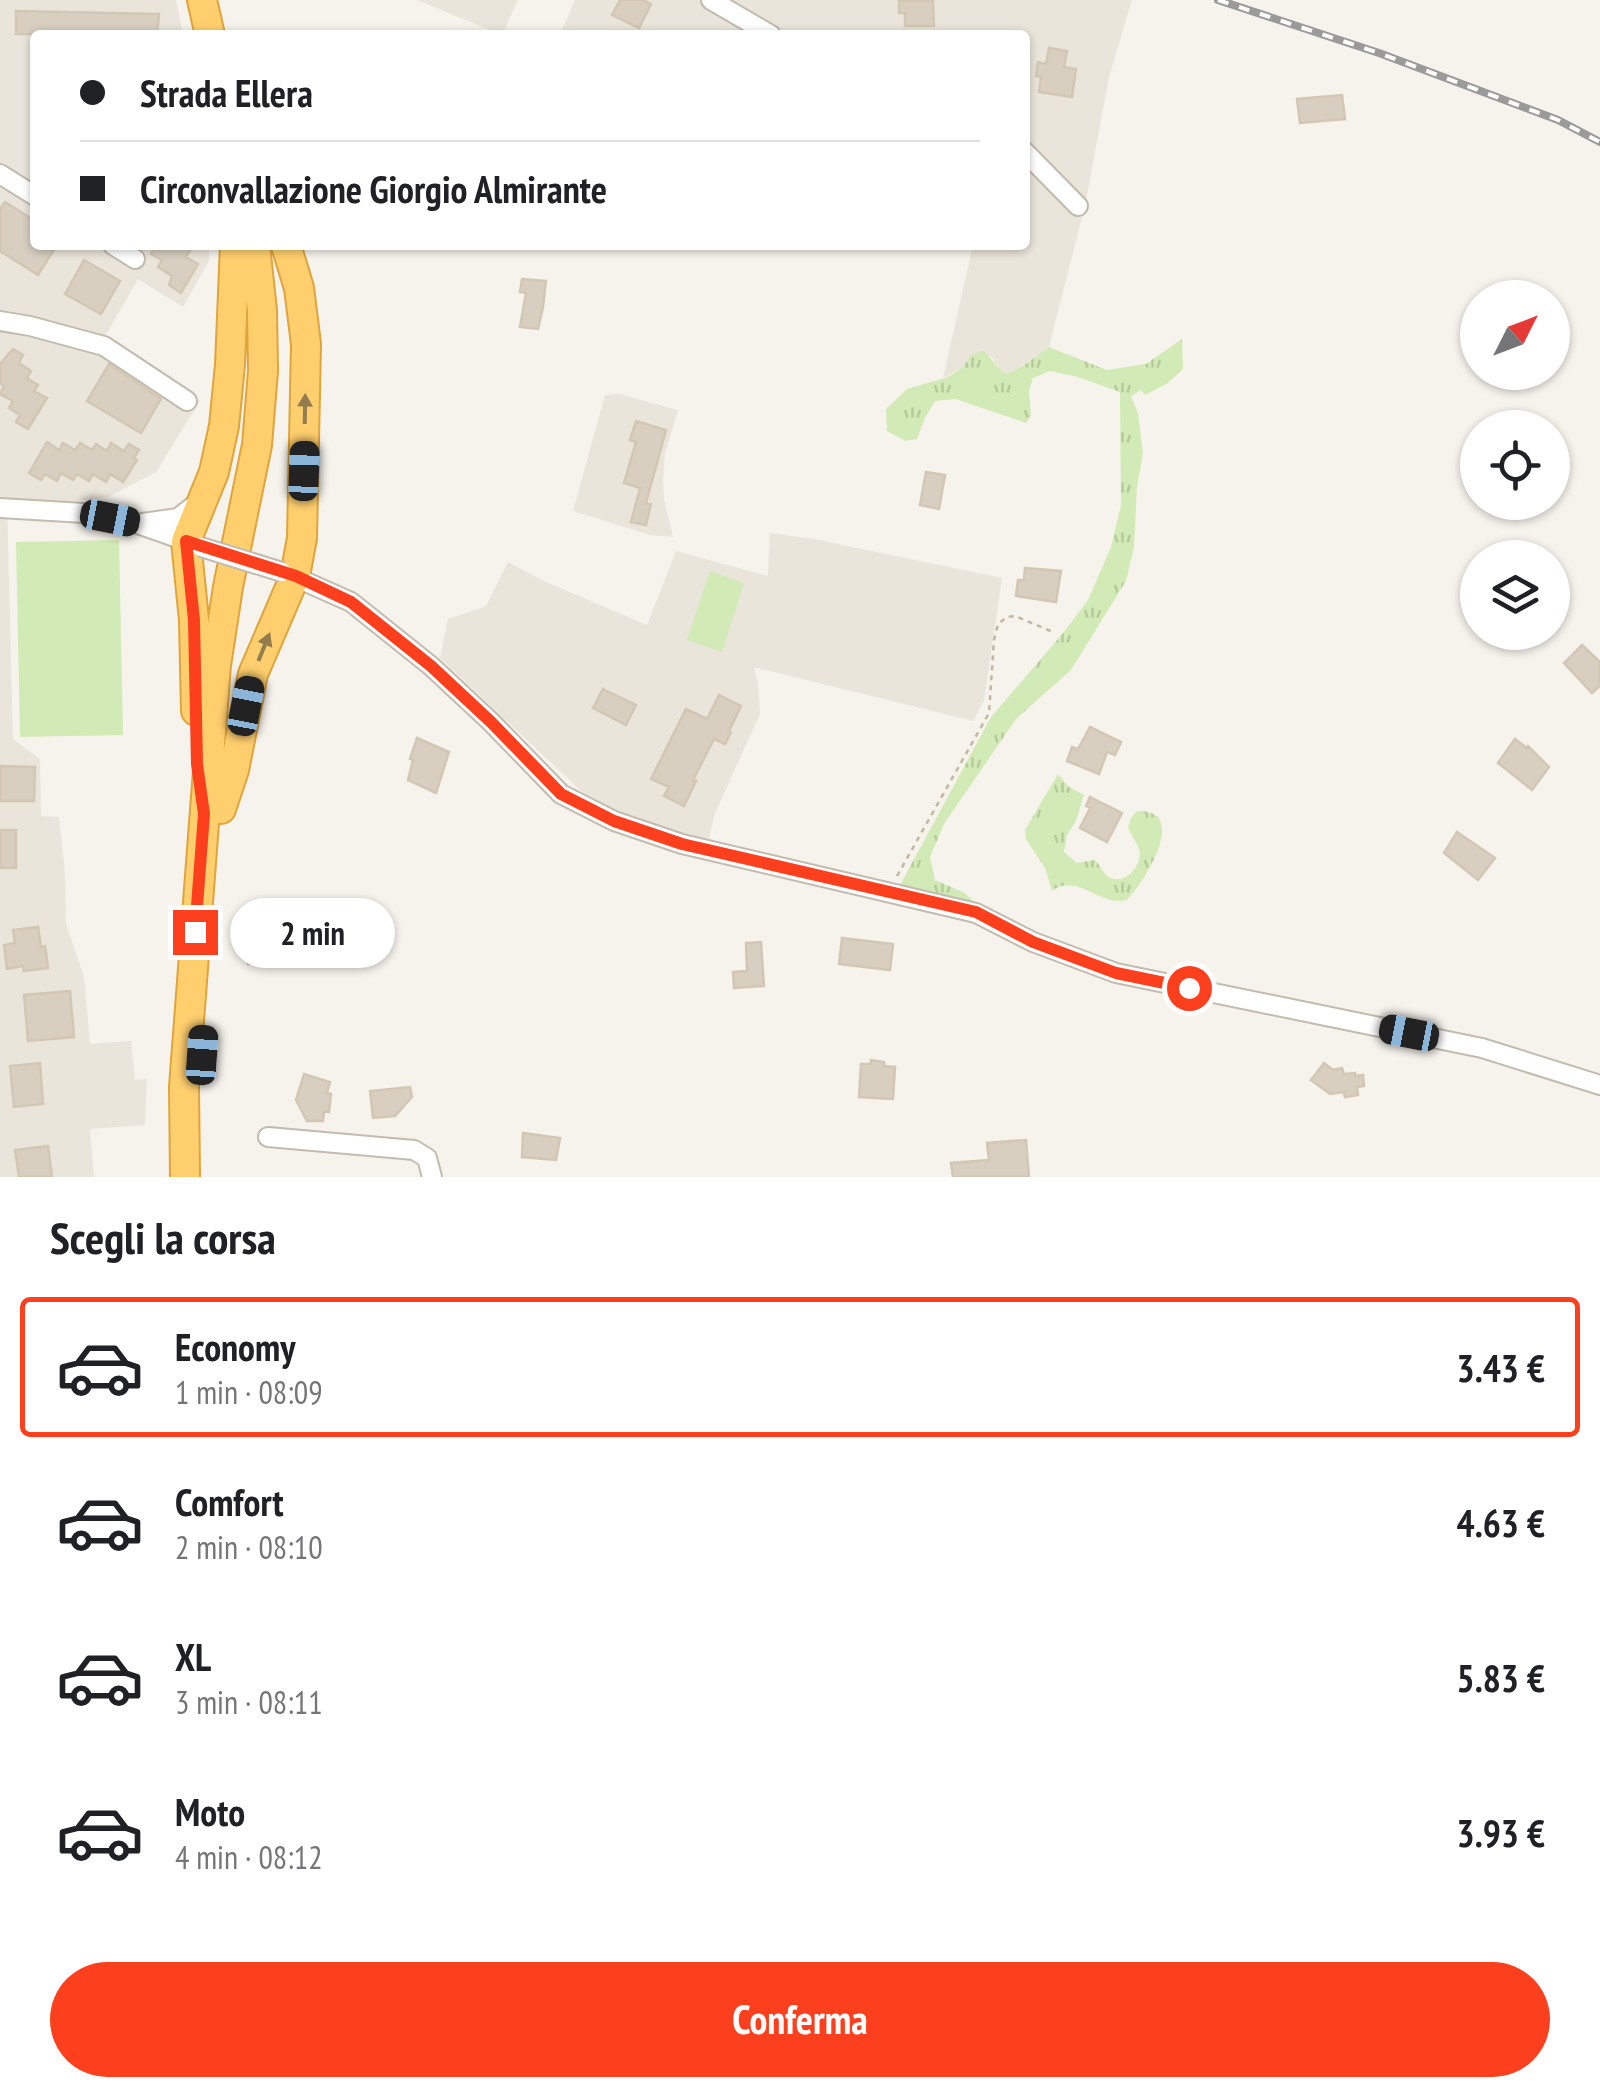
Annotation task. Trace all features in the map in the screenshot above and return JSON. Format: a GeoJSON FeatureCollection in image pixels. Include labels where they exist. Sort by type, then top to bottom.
{"type":"FeatureCollection","features":[{"type":"Feature","properties":{"kind":"highway"},"geometry":{"type":"LineString","coordinates":[[202,0],[209,30]]}},
{"type":"Feature","properties":{"kind":"highway"},"geometry":{"type":"LineString","coordinates":[[218,0],[225,30]]}},
{"type":"Feature","properties":{"kind":"highway"},"geometry":{"type":"LineString","coordinates":[[212,812],[197,764],[193,544],[224,426],[235,250]]}},
{"type":"Feature","properties":{"kind":"highway"},"geometry":{"type":"LineString","coordinates":[[201,1177],[198,1120],[219,638],[257,445],[263,371],[256,250]]}},
{"type":"Feature","properties":{"kind":"highway"},"geometry":{"type":"LineString","coordinates":[[185,1177],[184,1087],[212,812],[234,648],[272,441],[278,332],[270,250]]}},
{"type":"Feature","properties":{"kind":"highway"},"geometry":{"type":"LineString","coordinates":[[212,812],[234,770],[253,674],[302,538],[306,344],[299,288],[288,250]]}},
{"type":"Feature","properties":{"kind":"street"},"geometry":{"type":"LineString","coordinates":[[711,0],[762,30]]}},
{"type":"Feature","properties":{"kind":"street"},"geometry":{"type":"LineString","coordinates":[[1030,157],[1078,206]]}},
{"type":"Feature","properties":{"kind":"street"},"geometry":{"type":"LineString","coordinates":[[0,174],[30,193]]}},
{"type":"Feature","properties":{"kind":"street"},"geometry":{"type":"LineString","coordinates":[[121,250],[135,259]]}},
{"type":"Feature","properties":{"kind":"street"},"geometry":{"type":"LineString","coordinates":[[0,321],[104,346],[186,401]]}},
{"type":"Feature","properties":{"kind":"street"},"geometry":{"type":"LineString","coordinates":[[138,524],[178,518],[204,497]]}},
{"type":"Feature","properties":{"kind":"street"},"geometry":{"type":"LineString","coordinates":[[0,508],[84,513],[138,524],[289,574],[351,602],[431,666],[561,794],[614,821],[682,844],[976,912],[1033,942],[1116,973],[1482,1048],[1600,1086]]}},
{"type":"Feature","properties":{"kind":"street"},"geometry":{"type":"LineString","coordinates":[[268,1137],[414,1150],[427,1158],[432,1177]]}},
{"type":"Feature","properties":{"kind":"path"},"geometry":{"type":"LineString","coordinates":[[889,891],[988,713],[998,624],[1014,616],[1053,632]]}},
{"type":"Feature","properties":{"kind":"shaded area"},"geometry":{"type":"Polygon","coordinates":[[[0,0],[176,0],[182,30],[30,30],[30,250],[209,250],[209,261],[183,307],[138,279],[106,335],[200,401],[156,472],[108,497],[48,504],[7,501],[13,739],[40,759],[41,816],[59,817],[66,924],[84,977],[90,1044],[131,1041],[135,1080],[147,1079],[145,1125],[90,1129],[94,1177],[0,1177],[0,0]]]}},
{"type":"Feature","properties":{"kind":"shaded area"},"geometry":{"type":"Polygon","coordinates":[[[417,0],[518,0],[504,30],[490,30],[417,0]]]}},
{"type":"Feature","properties":{"kind":"shaded area"},"geometry":{"type":"Polygon","coordinates":[[[575,0],[1132,0],[1109,77],[1086,201],[1049,347],[1007,374],[1001,372],[992,357],[971,355],[962,368],[943,378],[972,250],[1030,250],[1030,30],[562,30],[575,0]]]}},
{"type":"Feature","properties":{"kind":"shaded area"},"geometry":{"type":"Polygon","coordinates":[[[619,394],[678,410],[665,454],[663,481],[673,537],[650,535],[573,511],[605,395],[619,394]]]}},
{"type":"Feature","properties":{"kind":"shaded area"},"geometry":{"type":"Polygon","coordinates":[[[770,533],[1002,578],[984,701],[973,721],[754,667],[760,714],[715,813],[709,839],[599,808],[440,658],[448,619],[486,606],[508,562],[647,625],[676,551],[768,576],[770,533]]]}},
{"type":"Feature","properties":{"kind":"green space"},"geometry":{"type":"Polygon","coordinates":[[[1182,339],[1183,369],[1168,383],[1145,395],[1141,390],[1131,396],[1138,413],[1143,454],[1134,547],[1126,581],[1071,670],[1016,719],[944,824],[930,857],[935,880],[965,893],[979,907],[899,887],[991,717],[1088,600],[1111,547],[1121,505],[1120,392],[1050,371],[1033,378],[1029,391],[1031,416],[1026,423],[956,399],[935,401],[917,439],[906,441],[887,431],[886,409],[907,389],[948,377],[962,368],[971,355],[983,351],[1007,374],[1049,347],[1107,370],[1146,364],[1182,339]]]}},
{"type":"Feature","properties":{"kind":"green space"},"geometry":{"type":"Polygon","coordinates":[[[119,540],[123,735],[20,737],[16,542],[119,540]]]}},
{"type":"Feature","properties":{"kind":"green space"},"geometry":{"type":"Polygon","coordinates":[[[710,571],[744,583],[722,652],[687,640],[710,571]]]}},
{"type":"Feature","properties":{"kind":"green space"},"geometry":{"type":"Polygon","coordinates":[[[1058,774],[1069,787],[1084,795],[1064,852],[1077,863],[1095,860],[1108,877],[1128,876],[1140,855],[1128,827],[1131,818],[1137,811],[1153,814],[1161,822],[1159,848],[1127,900],[1107,899],[1071,885],[1052,891],[1025,830],[1058,774]]]}},
{"type":"Feature","properties":{"kind":"building"},"geometry":{"type":"Polygon","coordinates":[[[620,0],[651,4],[639,28],[612,15],[620,0]]]}},
{"type":"Feature","properties":{"kind":"building"},"geometry":{"type":"Polygon","coordinates":[[[899,1],[933,1],[934,26],[905,26],[905,13],[899,13],[899,1]]]}},
{"type":"Feature","properties":{"kind":"building"},"geometry":{"type":"Polygon","coordinates":[[[16,11],[159,14],[157,30],[30,30],[30,34],[16,34],[16,11]]]}},
{"type":"Feature","properties":{"kind":"building"},"geometry":{"type":"Polygon","coordinates":[[[1049,48],[1067,51],[1064,67],[1076,69],[1072,97],[1039,92],[1038,62],[1046,64],[1049,48]]]}},
{"type":"Feature","properties":{"kind":"building"},"geometry":{"type":"Polygon","coordinates":[[[1342,95],[1345,119],[1300,123],[1297,99],[1342,95]]]}},
{"type":"Feature","properties":{"kind":"building"},"geometry":{"type":"Polygon","coordinates":[[[5,202],[30,218],[30,250],[54,250],[38,275],[0,251],[0,209],[5,202]]]}},
{"type":"Feature","properties":{"kind":"building"},"geometry":{"type":"Polygon","coordinates":[[[153,250],[190,250],[186,257],[198,264],[181,293],[169,285],[172,276],[158,267],[162,260],[151,254],[153,250]]]}},
{"type":"Feature","properties":{"kind":"building"},"geometry":{"type":"Polygon","coordinates":[[[84,260],[120,281],[101,314],[65,294],[84,260]]]}},
{"type":"Feature","properties":{"kind":"building"},"geometry":{"type":"Polygon","coordinates":[[[522,279],[546,281],[538,329],[520,327],[526,293],[520,292],[522,279]]]}},
{"type":"Feature","properties":{"kind":"building"},"geometry":{"type":"Polygon","coordinates":[[[13,349],[23,355],[19,363],[31,371],[27,378],[38,385],[34,391],[47,398],[28,429],[16,422],[20,415],[9,408],[13,401],[0,394],[4,386],[0,383],[0,364],[13,349]]]}},
{"type":"Feature","properties":{"kind":"building"},"geometry":{"type":"Polygon","coordinates":[[[109,364],[161,399],[141,433],[87,401],[109,364]]]}},
{"type":"Feature","properties":{"kind":"building"},"geometry":{"type":"Polygon","coordinates":[[[636,421],[666,430],[646,503],[651,504],[646,525],[631,522],[640,488],[624,483],[636,442],[630,440],[636,421]]]}},
{"type":"Feature","properties":{"kind":"building"},"geometry":{"type":"Polygon","coordinates":[[[47,442],[59,450],[63,443],[75,450],[80,443],[92,450],[96,444],[107,451],[111,443],[124,451],[129,444],[139,450],[123,482],[110,474],[106,482],[93,474],[89,481],[77,474],[73,480],[61,473],[57,481],[45,474],[41,480],[29,473],[47,442]]]}},
{"type":"Feature","properties":{"kind":"building"},"geometry":{"type":"Polygon","coordinates":[[[926,472],[945,475],[939,509],[920,505],[926,472]]]}},
{"type":"Feature","properties":{"kind":"building"},"geometry":{"type":"Polygon","coordinates":[[[1025,568],[1061,571],[1056,602],[1016,596],[1025,568]]]}},
{"type":"Feature","properties":{"kind":"building"},"geometry":{"type":"Polygon","coordinates":[[[1582,645],[1600,662],[1600,686],[1592,693],[1564,663],[1582,645]]]}},
{"type":"Feature","properties":{"kind":"building"},"geometry":{"type":"Polygon","coordinates":[[[603,689],[636,705],[626,725],[593,708],[603,689]]]}},
{"type":"Feature","properties":{"kind":"building"},"geometry":{"type":"Polygon","coordinates":[[[719,695],[741,706],[725,744],[714,739],[684,806],[664,796],[669,787],[651,779],[686,709],[707,719],[719,695]]]}},
{"type":"Feature","properties":{"kind":"building"},"geometry":{"type":"Polygon","coordinates":[[[1090,727],[1121,742],[1115,755],[1107,752],[1099,774],[1067,761],[1072,747],[1078,749],[1090,727]]]}},
{"type":"Feature","properties":{"kind":"building"},"geometry":{"type":"Polygon","coordinates":[[[417,738],[449,752],[436,793],[408,780],[417,738]]]}},
{"type":"Feature","properties":{"kind":"building"},"geometry":{"type":"Polygon","coordinates":[[[1515,739],[1549,767],[1532,790],[1498,763],[1515,739]]]}},
{"type":"Feature","properties":{"kind":"building"},"geometry":{"type":"Polygon","coordinates":[[[0,766],[35,767],[34,801],[0,801],[0,766]]]}},
{"type":"Feature","properties":{"kind":"building"},"geometry":{"type":"Polygon","coordinates":[[[1090,797],[1122,813],[1107,842],[1080,828],[1090,808],[1086,806],[1090,797]]]}},
{"type":"Feature","properties":{"kind":"building"},"geometry":{"type":"Polygon","coordinates":[[[0,830],[16,830],[16,868],[0,868],[0,830]]]}},
{"type":"Feature","properties":{"kind":"building"},"geometry":{"type":"Polygon","coordinates":[[[1457,832],[1495,858],[1478,880],[1444,853],[1457,832]]]}},
{"type":"Feature","properties":{"kind":"building"},"geometry":{"type":"Polygon","coordinates":[[[279,924],[277,962],[248,964],[245,926],[279,924]]]}},
{"type":"Feature","properties":{"kind":"building"},"geometry":{"type":"Polygon","coordinates":[[[38,927],[48,968],[7,969],[4,945],[15,943],[13,930],[38,927]]]}},
{"type":"Feature","properties":{"kind":"building"},"geometry":{"type":"Polygon","coordinates":[[[842,938],[893,944],[890,970],[839,964],[842,938]]]}},
{"type":"Feature","properties":{"kind":"building"},"geometry":{"type":"Polygon","coordinates":[[[761,942],[764,986],[734,988],[733,972],[747,971],[746,943],[761,942]]]}},
{"type":"Feature","properties":{"kind":"building"},"geometry":{"type":"Polygon","coordinates":[[[70,991],[74,1037],[28,1041],[24,995],[70,991]]]}},
{"type":"Feature","properties":{"kind":"building"},"geometry":{"type":"Polygon","coordinates":[[[871,1060],[895,1067],[893,1099],[859,1097],[861,1064],[871,1064],[871,1060]]]}},
{"type":"Feature","properties":{"kind":"building"},"geometry":{"type":"Polygon","coordinates":[[[40,1063],[43,1104],[14,1107],[10,1066],[40,1063]]]}},
{"type":"Feature","properties":{"kind":"building"},"geometry":{"type":"Polygon","coordinates":[[[1324,1063],[1333,1070],[1342,1068],[1344,1074],[1363,1075],[1364,1086],[1357,1087],[1358,1095],[1330,1094],[1311,1080],[1324,1063]]]}},
{"type":"Feature","properties":{"kind":"building"},"geometry":{"type":"Polygon","coordinates":[[[304,1074],[330,1082],[329,1112],[324,1111],[323,1121],[307,1121],[296,1100],[304,1074]]]}},
{"type":"Feature","properties":{"kind":"building"},"geometry":{"type":"Polygon","coordinates":[[[410,1087],[412,1097],[395,1116],[373,1118],[370,1091],[410,1087]]]}},
{"type":"Feature","properties":{"kind":"building"},"geometry":{"type":"Polygon","coordinates":[[[523,1133],[560,1138],[556,1160],[522,1157],[523,1133]]]}},
{"type":"Feature","properties":{"kind":"building"},"geometry":{"type":"Polygon","coordinates":[[[1026,1140],[1029,1177],[953,1177],[951,1163],[989,1160],[987,1143],[1026,1140]]]}},
{"type":"Feature","properties":{"kind":"building"},"geometry":{"type":"Polygon","coordinates":[[[48,1146],[52,1177],[19,1177],[15,1150],[48,1146]]]}},
{"type":"Feature","properties":{"kind":"railway"},"geometry":{"type":"LineString","coordinates":[[1218,0],[1379,53],[1558,120],[1600,142]]}},
{"type":"Feature","properties":{"kind":"route"},"geometry":{"type":"LineString","coordinates":[[195,932],[204,814],[197,764],[194,620],[186,541],[296,576],[351,602],[431,666],[561,794],[614,821],[682,844],[976,912],[1033,942],[1116,973],[1189,988]]}}]}
